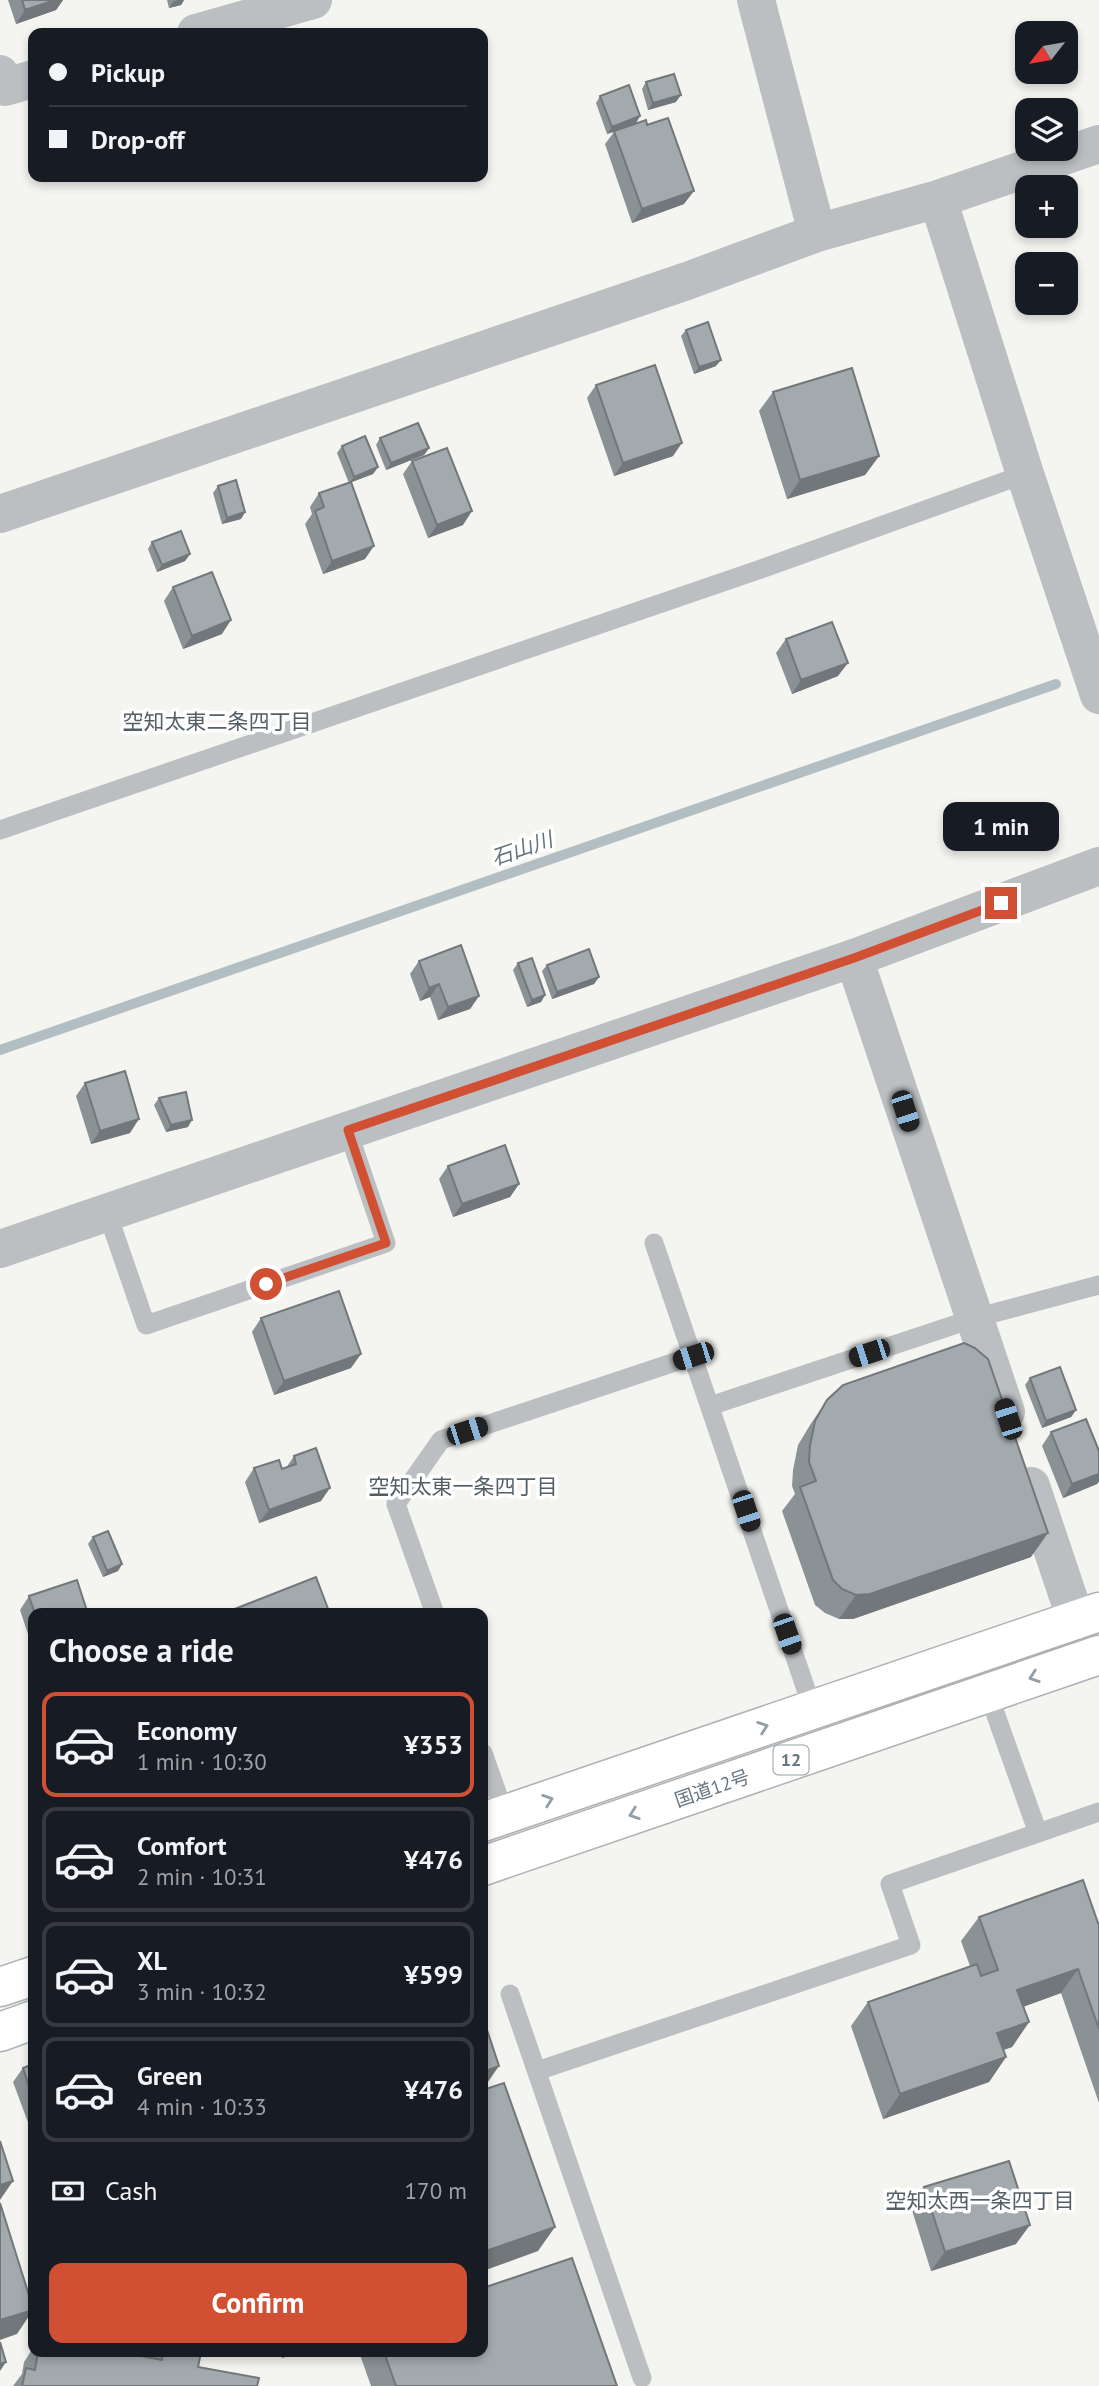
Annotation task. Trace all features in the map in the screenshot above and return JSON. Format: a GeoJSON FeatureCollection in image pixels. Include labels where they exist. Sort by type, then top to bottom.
{"type":"FeatureCollection","features":[{"type":"Feature","properties":{"kind":"highway","name":"12"},"geometry":{"type":"LineString","coordinates":[[494,1819],[1087,1616]]}},
{"type":"Feature","properties":{"kind":"highway","name":"国道12号"},"geometry":{"type":"LineString","coordinates":[[488,1864],[1099,1655]]}},
{"type":"Feature","properties":{"kind":"highway"},"geometry":{"type":"LineString","coordinates":[[0,1987],[28,1978]]}},
{"type":"Feature","properties":{"kind":"highway"},"geometry":{"type":"LineString","coordinates":[[0,2032],[28,2023]]}},
{"type":"Feature","properties":{"kind":"street"},"geometry":{"type":"LineString","coordinates":[[214,28],[313,0]]}},
{"type":"Feature","properties":{"kind":"street"},"geometry":{"type":"LineString","coordinates":[[756,0],[817,233]]}},
{"type":"Feature","properties":{"kind":"street"},"geometry":{"type":"LineString","coordinates":[[0,74],[5,87],[28,80]]}},
{"type":"Feature","properties":{"kind":"street"},"geometry":{"type":"LineString","coordinates":[[0,514],[661,290],[817,233],[938,199],[1099,144]]}},
{"type":"Feature","properties":{"kind":"street"},"geometry":{"type":"LineString","coordinates":[[938,199],[1025,474],[1099,695]]}},
{"type":"Feature","properties":{"kind":"street"},"geometry":{"type":"LineString","coordinates":[[0,1249],[854,958],[1099,866]]}},
{"type":"Feature","properties":{"kind":"street"},"geometry":{"type":"LineString","coordinates":[[854,958],[975,1318],[1087,1616]]}},
{"type":"Feature","properties":{"kind":"lane"},"geometry":{"type":"LineString","coordinates":[[0,830],[764,568],[1025,474]]}},
{"type":"Feature","properties":{"kind":"lane"},"geometry":{"type":"LineString","coordinates":[[107,1212],[146,1325],[158,1321],[386,1243],[348,1130]]}},
{"type":"Feature","properties":{"kind":"lane"},"geometry":{"type":"LineString","coordinates":[[654,1243],[813,1710]]}},
{"type":"Feature","properties":{"kind":"lane"},"geometry":{"type":"LineString","coordinates":[[710,1406],[975,1318],[1099,1285]]}},
{"type":"Feature","properties":{"kind":"lane"},"geometry":{"type":"LineString","coordinates":[[433,1608],[396,1504],[442,1440],[693,1356]]}},
{"type":"Feature","properties":{"kind":"lane"},"geometry":{"type":"LineString","coordinates":[[988,1693],[1038,1833]]}},
{"type":"Feature","properties":{"kind":"lane"},"geometry":{"type":"LineString","coordinates":[[488,1783],[494,1819]]}},
{"type":"Feature","properties":{"kind":"lane"},"geometry":{"type":"LineString","coordinates":[[537,2071],[911,1945],[890,1884],[1099,1812]]}},
{"type":"Feature","properties":{"kind":"lane"},"geometry":{"type":"LineString","coordinates":[[510,1994],[642,2378]]}},
{"type":"Feature","properties":{"kind":"building"},"geometry":{"type":"Polygon","coordinates":[[[22,0],[55,0],[25,10],[22,0]]]}},
{"type":"Feature","properties":{"kind":"building"},"geometry":{"type":"Polygon","coordinates":[[[674,74],[681,95],[653,103],[646,82],[674,74]]]}},
{"type":"Feature","properties":{"kind":"building"},"geometry":{"type":"Polygon","coordinates":[[[629,85],[640,116],[612,127],[600,96],[629,85]]]}},
{"type":"Feature","properties":{"kind":"building"},"geometry":{"type":"Polygon","coordinates":[[[668,118],[694,191],[642,209],[614,131],[646,120],[647,125],[668,118]]]}},
{"type":"Feature","properties":{"kind":"building"},"geometry":{"type":"Polygon","coordinates":[[[708,322],[721,360],[699,367],[686,330],[708,322]]]}},
{"type":"Feature","properties":{"kind":"building"},"geometry":{"type":"Polygon","coordinates":[[[655,365],[682,443],[623,463],[596,385],[655,365]]]}},
{"type":"Feature","properties":{"kind":"building"},"geometry":{"type":"Polygon","coordinates":[[[852,368],[879,456],[800,480],[773,392],[852,368]]]}},
{"type":"Feature","properties":{"kind":"building"},"geometry":{"type":"Polygon","coordinates":[[[418,423],[429,448],[391,463],[380,438],[418,423]]]}},
{"type":"Feature","properties":{"kind":"building"},"geometry":{"type":"Polygon","coordinates":[[[365,436],[378,467],[354,477],[342,446],[365,436]]]}},
{"type":"Feature","properties":{"kind":"building"},"geometry":{"type":"Polygon","coordinates":[[[447,448],[472,511],[437,525],[412,461],[447,448]]]}},
{"type":"Feature","properties":{"kind":"building"},"geometry":{"type":"Polygon","coordinates":[[[236,480],[245,512],[227,518],[218,486],[236,480]]]}},
{"type":"Feature","properties":{"kind":"building"},"geometry":{"type":"Polygon","coordinates":[[[351,482],[374,546],[332,561],[315,511],[324,507],[319,493],[351,482]]]}},
{"type":"Feature","properties":{"kind":"building"},"geometry":{"type":"Polygon","coordinates":[[[181,531],[190,554],[162,565],[152,542],[181,531]]]}},
{"type":"Feature","properties":{"kind":"building"},"geometry":{"type":"Polygon","coordinates":[[[212,572],[231,620],[192,636],[173,587],[212,572]]]}},
{"type":"Feature","properties":{"kind":"building"},"geometry":{"type":"Polygon","coordinates":[[[832,622],[848,663],[801,680],[786,639],[832,622]]]}},
{"type":"Feature","properties":{"kind":"building"},"geometry":{"type":"Polygon","coordinates":[[[461,945],[479,996],[448,1007],[439,984],[429,988],[419,961],[461,945]]]}},
{"type":"Feature","properties":{"kind":"building"},"geometry":{"type":"Polygon","coordinates":[[[589,949],[599,977],[557,992],[547,965],[589,949]]]}},
{"type":"Feature","properties":{"kind":"building"},"geometry":{"type":"Polygon","coordinates":[[[532,958],[545,995],[532,1000],[518,963],[532,958]]]}},
{"type":"Feature","properties":{"kind":"building"},"geometry":{"type":"Polygon","coordinates":[[[125,1071],[139,1119],[100,1131],[85,1083],[125,1071]]]}},
{"type":"Feature","properties":{"kind":"building"},"geometry":{"type":"Polygon","coordinates":[[[186,1092],[192,1120],[171,1125],[159,1098],[186,1092]]]}},
{"type":"Feature","properties":{"kind":"building"},"geometry":{"type":"Polygon","coordinates":[[[505,1145],[519,1184],[462,1204],[448,1166],[505,1145]]]}},
{"type":"Feature","properties":{"kind":"building"},"geometry":{"type":"Polygon","coordinates":[[[339,1291],[361,1354],[284,1381],[261,1318],[339,1291]]]}},
{"type":"Feature","properties":{"kind":"building"},"geometry":{"type":"Polygon","coordinates":[[[964,1343],[988,1359],[1048,1533],[870,1594],[856,1595],[842,1589],[833,1580],[800,1487],[816,1481],[809,1462],[815,1421],[827,1400],[843,1385],[964,1343]]]}},
{"type":"Feature","properties":{"kind":"building"},"geometry":{"type":"Polygon","coordinates":[[[1060,1367],[1076,1410],[1046,1421],[1030,1378],[1060,1367]]]}},
{"type":"Feature","properties":{"kind":"building"},"geometry":{"type":"Polygon","coordinates":[[[1086,1419],[1099,1451],[1099,1474],[1072,1484],[1051,1432],[1086,1419]]]}},
{"type":"Feature","properties":{"kind":"building"},"geometry":{"type":"Polygon","coordinates":[[[316,1448],[330,1488],[269,1510],[254,1468],[279,1460],[282,1469],[296,1464],[294,1456],[316,1448]]]}},
{"type":"Feature","properties":{"kind":"building"},"geometry":{"type":"Polygon","coordinates":[[[108,1531],[122,1564],[107,1571],[93,1537],[108,1531]]]}},
{"type":"Feature","properties":{"kind":"building"},"geometry":{"type":"Polygon","coordinates":[[[316,1577],[328,1608],[237,1608],[316,1577]]]}},
{"type":"Feature","properties":{"kind":"building"},"geometry":{"type":"Polygon","coordinates":[[[77,1580],[86,1608],[33,1608],[29,1596],[77,1580]]]}},
{"type":"Feature","properties":{"kind":"building"},"geometry":{"type":"Polygon","coordinates":[[[1083,1880],[1099,1923],[1099,2029],[1078,1969],[1017,1990],[1029,2022],[997,2033],[1006,2057],[900,2094],[868,2002],[977,1964],[981,1976],[998,1970],[979,1917],[1083,1880]]]}},
{"type":"Feature","properties":{"kind":"building"},"geometry":{"type":"Polygon","coordinates":[[[488,2033],[499,2066],[488,2070],[488,2033]]]}},
{"type":"Feature","properties":{"kind":"building"},"geometry":{"type":"Polygon","coordinates":[[[28,2066],[28,2083],[23,2068],[28,2066]]]}},
{"type":"Feature","properties":{"kind":"building"},"geometry":{"type":"Polygon","coordinates":[[[504,2083],[555,2227],[488,2250],[488,2088],[504,2083]]]}},
{"type":"Feature","properties":{"kind":"building"},"geometry":{"type":"Polygon","coordinates":[[[0,2141],[13,2181],[0,2185],[0,2141]]]}},
{"type":"Feature","properties":{"kind":"building"},"geometry":{"type":"Polygon","coordinates":[[[1009,2161],[1030,2225],[945,2252],[924,2187],[1009,2161]]]}},
{"type":"Feature","properties":{"kind":"building"},"geometry":{"type":"Polygon","coordinates":[[[0,2203],[28,2292],[28,2312],[0,2320],[0,2203]]]}},
{"type":"Feature","properties":{"kind":"building"},"geometry":{"type":"Polygon","coordinates":[[[572,2258],[617,2386],[396,2386],[386,2357],[488,2357],[488,2286],[572,2258]]]}},
{"type":"Feature","properties":{"kind":"building"},"geometry":{"type":"Polygon","coordinates":[[[0,2342],[6,2362],[0,2364],[0,2342]]]}},
{"type":"Feature","properties":{"kind":"building"},"geometry":{"type":"Polygon","coordinates":[[[37,2357],[147,2357],[162,2360],[162,2357],[200,2357],[198,2367],[259,2378],[257,2386],[22,2386],[26,2368],[35,2370],[37,2357]]]}},
{"type":"Feature","properties":{"kind":"waterway","name":"石山川"},"geometry":{"type":"LineString","coordinates":[[0,1050],[1056,684]]}},
{"type":"Feature","properties":{"kind":"district","name":"空知太東二条四丁目"},"geometry":{"type":"Point","coordinates":[217,722]}},
{"type":"Feature","properties":{"kind":"district","name":"空知太東一条四丁目"},"geometry":{"type":"Point","coordinates":[463,1487]}},
{"type":"Feature","properties":{"kind":"district","name":"空知太西一条四丁目"},"geometry":{"type":"Point","coordinates":[980,2201]}},
{"type":"Feature","properties":{"kind":"route"},"geometry":{"type":"LineString","coordinates":[[266,1284],[386,1243],[348,1130],[854,958],[1001,903]]}}]}
